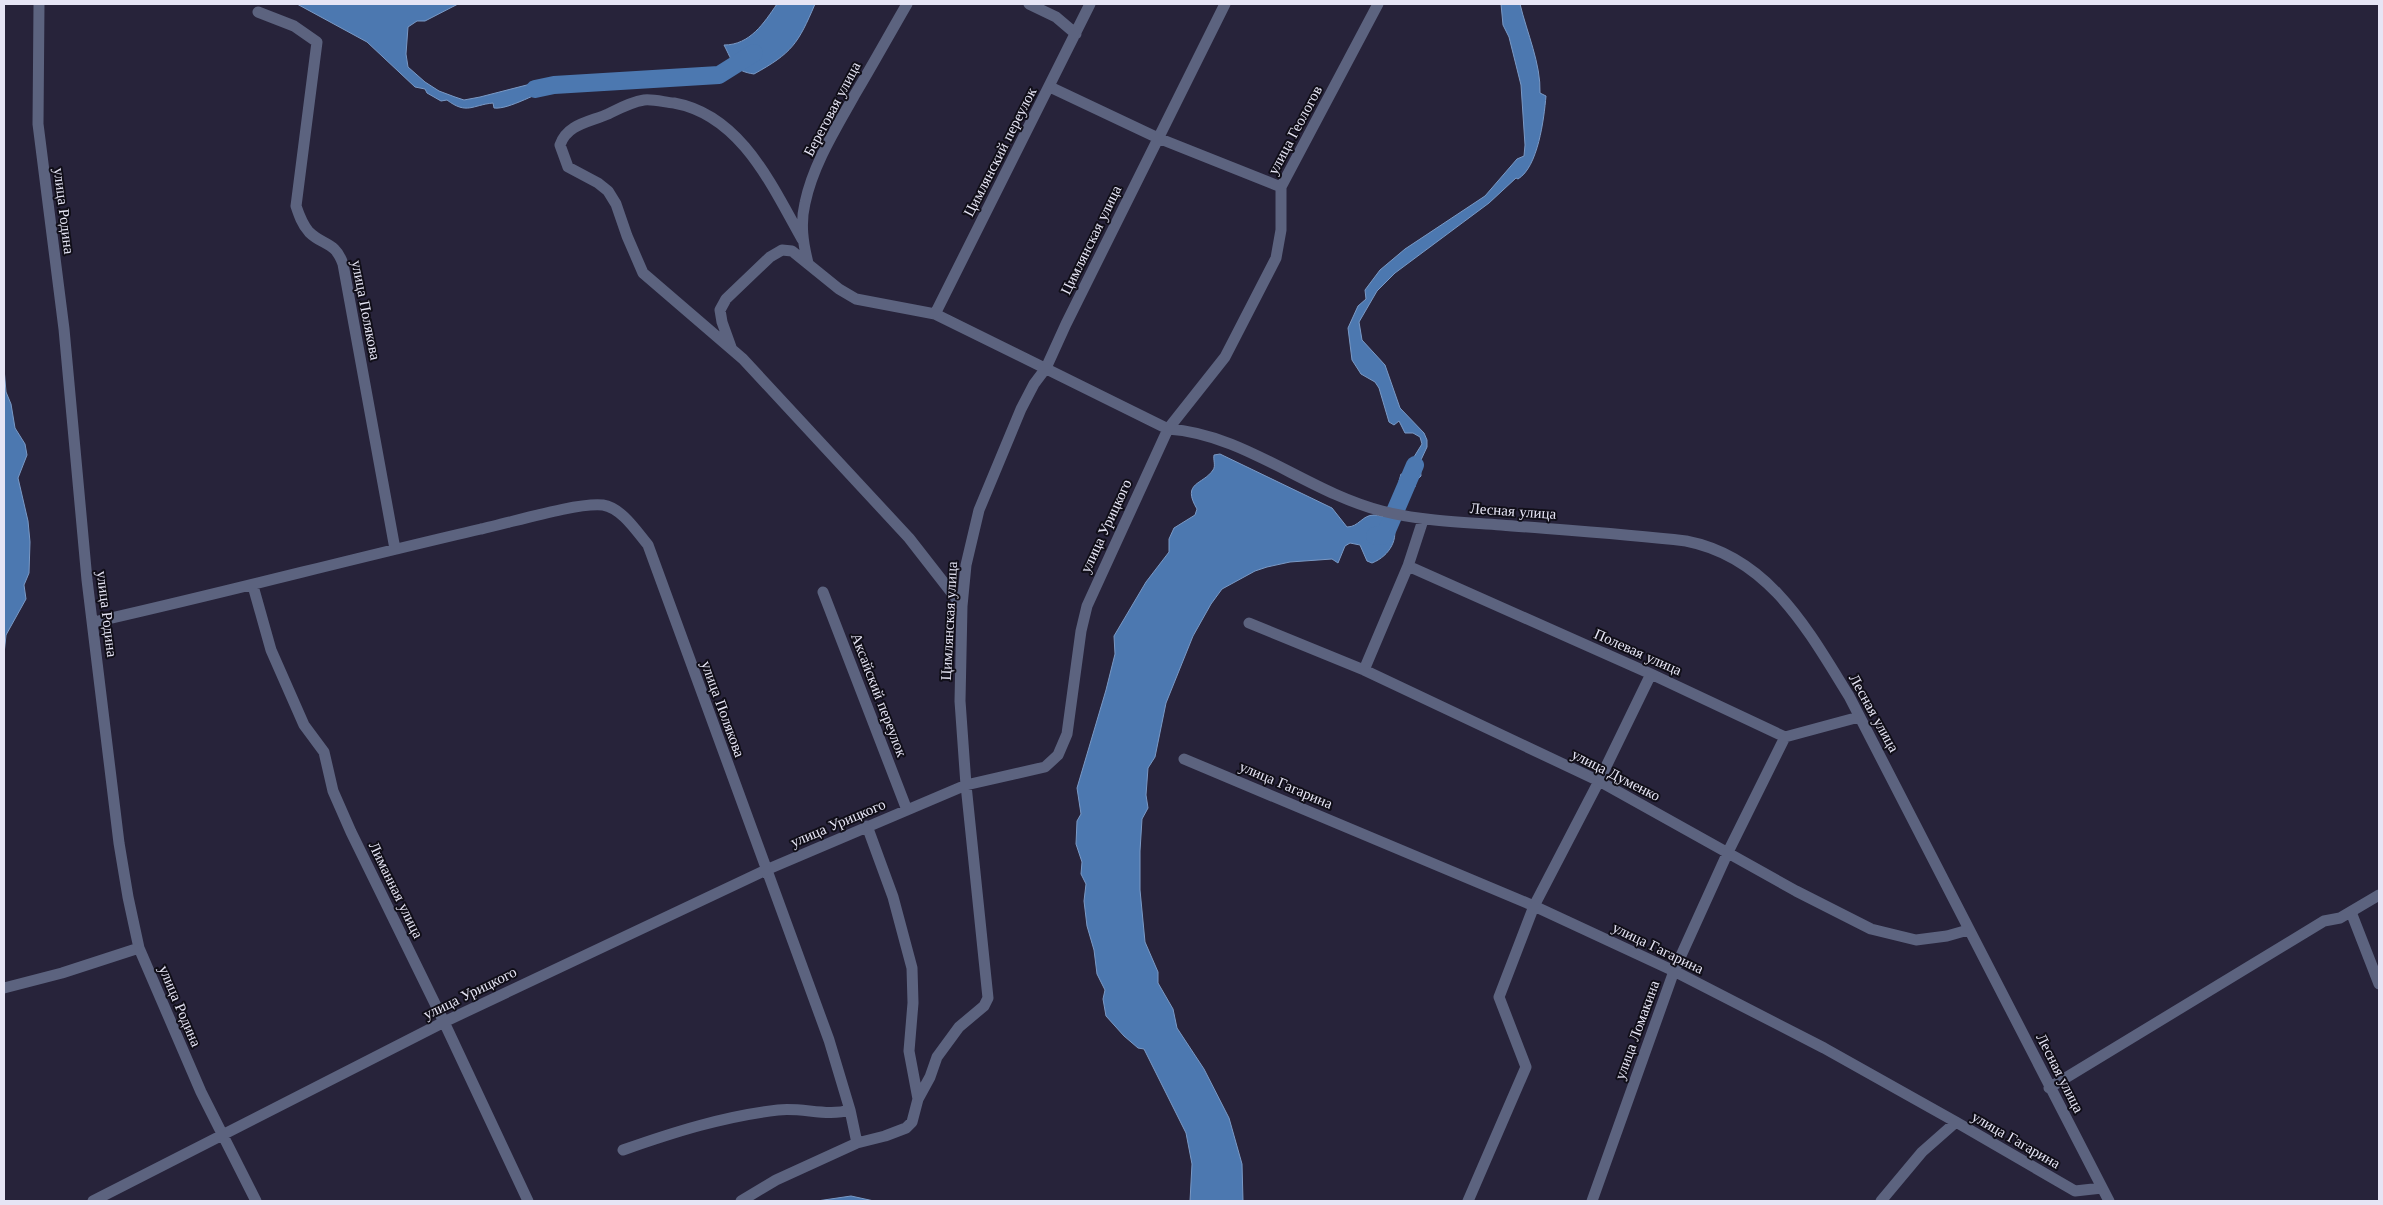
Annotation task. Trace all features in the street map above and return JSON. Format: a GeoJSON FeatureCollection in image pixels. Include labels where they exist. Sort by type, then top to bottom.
{"type":"FeatureCollection","features":[{"type":"Feature","properties":{"kind":"street","name":"улица Родина"},"geometry":{"type":"LineString","coordinates":[[39,4],[38,124],[64,330],[87,580],[94,622],[118,843],[139,948],[182,1050],[256,1201]]}},
{"type":"Feature","properties":{"kind":"street","name":"Береговая улица"},"geometry":{"type":"LineString","coordinates":[[808,263],[802,239],[805,203],[829,140],[907,4]]}},
{"type":"Feature","properties":{"kind":"street"},"geometry":{"type":"LineString","coordinates":[[1029,4],[1056,17],[1076,34]]}},
{"type":"Feature","properties":{"kind":"street","name":"Цимлянский переулок"},"geometry":{"type":"LineString","coordinates":[[935,314],[1090,4]]}},
{"type":"Feature","properties":{"kind":"street","name":"Цимлянская улица"},"geometry":{"type":"LineString","coordinates":[[857,1143],[886,1136],[906,1128],[912,1122],[918,1099],[930,1077],[937,1057],[959,1027],[979,1010],[988,998],[966,785],[960,701],[962,606],[969,545],[980,510],[1021,409],[1034,384],[1046,368],[1225,4]]}},
{"type":"Feature","properties":{"kind":"street","name":"улица Геологов"},"geometry":{"type":"LineString","coordinates":[[1168,429],[1225,357],[1276,258],[1281,230],[1281,187],[1378,4]]}},
{"type":"Feature","properties":{"kind":"street","name":"улица Полякова"},"geometry":{"type":"LineString","coordinates":[[258,12],[294,26],[317,42],[296,206],[304,225],[310,233],[334,247],[343,264],[395,550]]}},
{"type":"Feature","properties":{"kind":"street"},"geometry":{"type":"LineString","coordinates":[[1050,87],[1158,138],[1281,187]]}},
{"type":"Feature","properties":{"kind":"street"},"geometry":{"type":"LineString","coordinates":[[802,239],[754,157],[739,140],[701,112],[680,104],[644,100],[577,126],[562,137],[560,146],[568,167],[598,182],[608,191],[616,204],[627,236],[644,273],[731,347],[910,538],[962,606]]}},
{"type":"Feature","properties":{"kind":"street"},"geometry":{"type":"LineString","coordinates":[[731,347],[720,310],[726,300],[770,257],[782,250],[792,250],[839,290],[856,299],[935,314],[1168,429]]}},
{"type":"Feature","properties":{"kind":"street","name":"Лесная улица"},"geometry":{"type":"LineString","coordinates":[[1168,429],[1189,430],[1224,440],[1318,488],[1378,510],[1406,517],[1423,520],[1666,539],[1698,544],[1731,556],[1758,574],[1809,632],[1860,717],[2108,1201]]}},
{"type":"Feature","properties":{"kind":"street","name":"улица Урицкого"},"geometry":{"type":"LineString","coordinates":[[93,1201],[444,1022],[766,870],[966,785],[1045,767],[1054,760],[1063,748],[1067,734],[1086,606],[1168,429]]}},
{"type":"Feature","properties":{"kind":"street","name":"улица Полякова"},"geometry":{"type":"LineString","coordinates":[[94,622],[252,586],[395,550],[594,505],[605,506],[626,520],[648,545],[830,1040],[850,1110],[857,1143]]}},
{"type":"Feature","properties":{"kind":"street"},"geometry":{"type":"LineString","coordinates":[[1364,670],[1408,566],[1423,520]]}},
{"type":"Feature","properties":{"kind":"street","name":"Полевая улица"},"geometry":{"type":"LineString","coordinates":[[1408,566],[1651,674],[1786,737]]}},
{"type":"Feature","properties":{"kind":"street","name":"Лиманная улица"},"geometry":{"type":"LineString","coordinates":[[252,586],[271,650],[304,725],[324,752],[333,791],[351,832],[444,1022],[528,1201]]}},
{"type":"Feature","properties":{"kind":"street","name":"Аксайский переулок"},"geometry":{"type":"LineString","coordinates":[[823,592],[907,810]]}},
{"type":"Feature","properties":{"kind":"street","name":"улица Думенко"},"geometry":{"type":"LineString","coordinates":[[1248,623],[1364,670],[1599,781],[1796,891],[1871,929],[1916,940],[1947,936],[1968,930]]}},
{"type":"Feature","properties":{"kind":"street"},"geometry":{"type":"LineString","coordinates":[[1468,1201],[1526,1067],[1499,998],[1534,906],[1599,781],[1651,674]]}},
{"type":"Feature","properties":{"kind":"street"},"geometry":{"type":"LineString","coordinates":[[1786,737],[1860,717]]}},
{"type":"Feature","properties":{"kind":"street","name":"улица Ломакина"},"geometry":{"type":"LineString","coordinates":[[1592,1201],[1674,971],[1728,852],[1786,737]]}},
{"type":"Feature","properties":{"kind":"street","name":"улица Гагарина"},"geometry":{"type":"LineString","coordinates":[[1184,759],[1534,906],[1674,971],[1824,1048],[1956,1122],[2073,1196],[2102,1188]]}},
{"type":"Feature","properties":{"kind":"street"},"geometry":{"type":"LineString","coordinates":[[867,826],[893,897],[912,968],[913,1003],[909,1051],[918,1099]]}},
{"type":"Feature","properties":{"kind":"street"},"geometry":{"type":"LineString","coordinates":[[2049,1088],[2324,921],[2333,920],[2351,912],[2379,894]]}},
{"type":"Feature","properties":{"kind":"street"},"geometry":{"type":"LineString","coordinates":[[2351,912],[2379,984]]}},
{"type":"Feature","properties":{"kind":"street"},"geometry":{"type":"LineString","coordinates":[[4,988],[62,973],[139,948]]}},
{"type":"Feature","properties":{"kind":"street"},"geometry":{"type":"LineString","coordinates":[[623,1150],[669,1134],[740,1115],[783,1109],[831,1112],[850,1110]]}},
{"type":"Feature","properties":{"kind":"street"},"geometry":{"type":"LineString","coordinates":[[1881,1201],[1922,1152],[1956,1122]]}},
{"type":"Feature","properties":{"kind":"street"},"geometry":{"type":"LineString","coordinates":[[741,1201],[776,1180],[857,1143]]}},
{"type":"Feature","properties":{"kind":"water"},"geometry":{"type":"Polygon","coordinates":[[[297,4],[458,4],[425,21],[417,21],[408,27],[406,54],[408,67],[425,82],[439,91],[464,100],[558,77],[557,87],[500,108],[494,108],[493,103],[465,108],[454,105],[447,100],[441,101],[427,93],[425,89],[415,87],[367,42],[297,4]]]}},
{"type":"Feature","properties":{"kind":"water"},"geometry":{"type":"Polygon","coordinates":[[[777,4],[815,4],[804,29],[786,53],[754,74],[742,71],[734,65],[724,45],[733,44],[749,37],[777,4]]]}},
{"type":"Feature","properties":{"kind":"water"},"geometry":{"type":"Polygon","coordinates":[[[1501,4],[1520,4],[1536,60],[1540,93],[1546,96],[1539,142],[1531,164],[1525,173],[1518,179],[1516,178],[1489,203],[1395,273],[1377,291],[1359,322],[1362,340],[1385,365],[1400,408],[1424,433],[1427,440],[1427,447],[1420,462],[1421,476],[1415,482],[1415,487],[1404,487],[1399,481],[1401,474],[1408,475],[1409,465],[1422,444],[1420,437],[1413,433],[1405,433],[1399,421],[1394,425],[1389,422],[1379,388],[1375,382],[1361,374],[1352,360],[1348,328],[1358,306],[1366,299],[1365,290],[1380,270],[1405,249],[1485,196],[1517,159],[1524,156],[1521,85],[1509,37],[1503,25],[1501,4]]]}},
{"type":"Feature","properties":{"kind":"water"},"geometry":{"type":"Polygon","coordinates":[[[4,368],[6,392],[11,404],[15,428],[25,444],[27,455],[18,478],[28,521],[30,542],[29,573],[24,585],[26,599],[6,635],[4,654],[4,368]]]}},
{"type":"Feature","properties":{"kind":"water"},"geometry":{"type":"Polygon","coordinates":[[[1220,454],[1332,508],[1347,527],[1374,515],[1384,517],[1390,521],[1395,535],[1388,551],[1372,563],[1367,561],[1360,545],[1350,543],[1345,546],[1338,563],[1332,559],[1290,562],[1267,567],[1255,571],[1222,589],[1193,636],[1166,703],[1155,757],[1148,768],[1146,795],[1148,808],[1142,819],[1140,890],[1145,942],[1158,972],[1158,983],[1173,1009],[1177,1028],[1204,1069],[1229,1118],[1242,1164],[1243,1201],[1190,1201],[1192,1164],[1186,1133],[1144,1049],[1138,1048],[1124,1036],[1106,1016],[1103,999],[1105,990],[1097,974],[1094,950],[1087,926],[1084,901],[1086,884],[1081,874],[1082,862],[1076,844],[1077,821],[1081,814],[1077,788],[1115,654],[1114,636],[1146,582],[1169,552],[1169,539],[1174,528],[1195,515],[1197,509],[1191,494],[1192,489],[1213,470],[1214,455],[1220,454]]]}},
{"type":"Feature","properties":{"kind":"water"},"geometry":{"type":"Polygon","coordinates":[[[851,1196],[874,1201],[817,1201],[851,1196]]]}},
{"type":"Feature","properties":{"kind":"waterway"},"geometry":{"type":"LineString","coordinates":[[535,89],[554,85],[719,75],[754,53]]}},
{"type":"Feature","properties":{"kind":"waterway"},"geometry":{"type":"LineString","coordinates":[[1375,536],[1385,535],[1415,465]]}}]}
